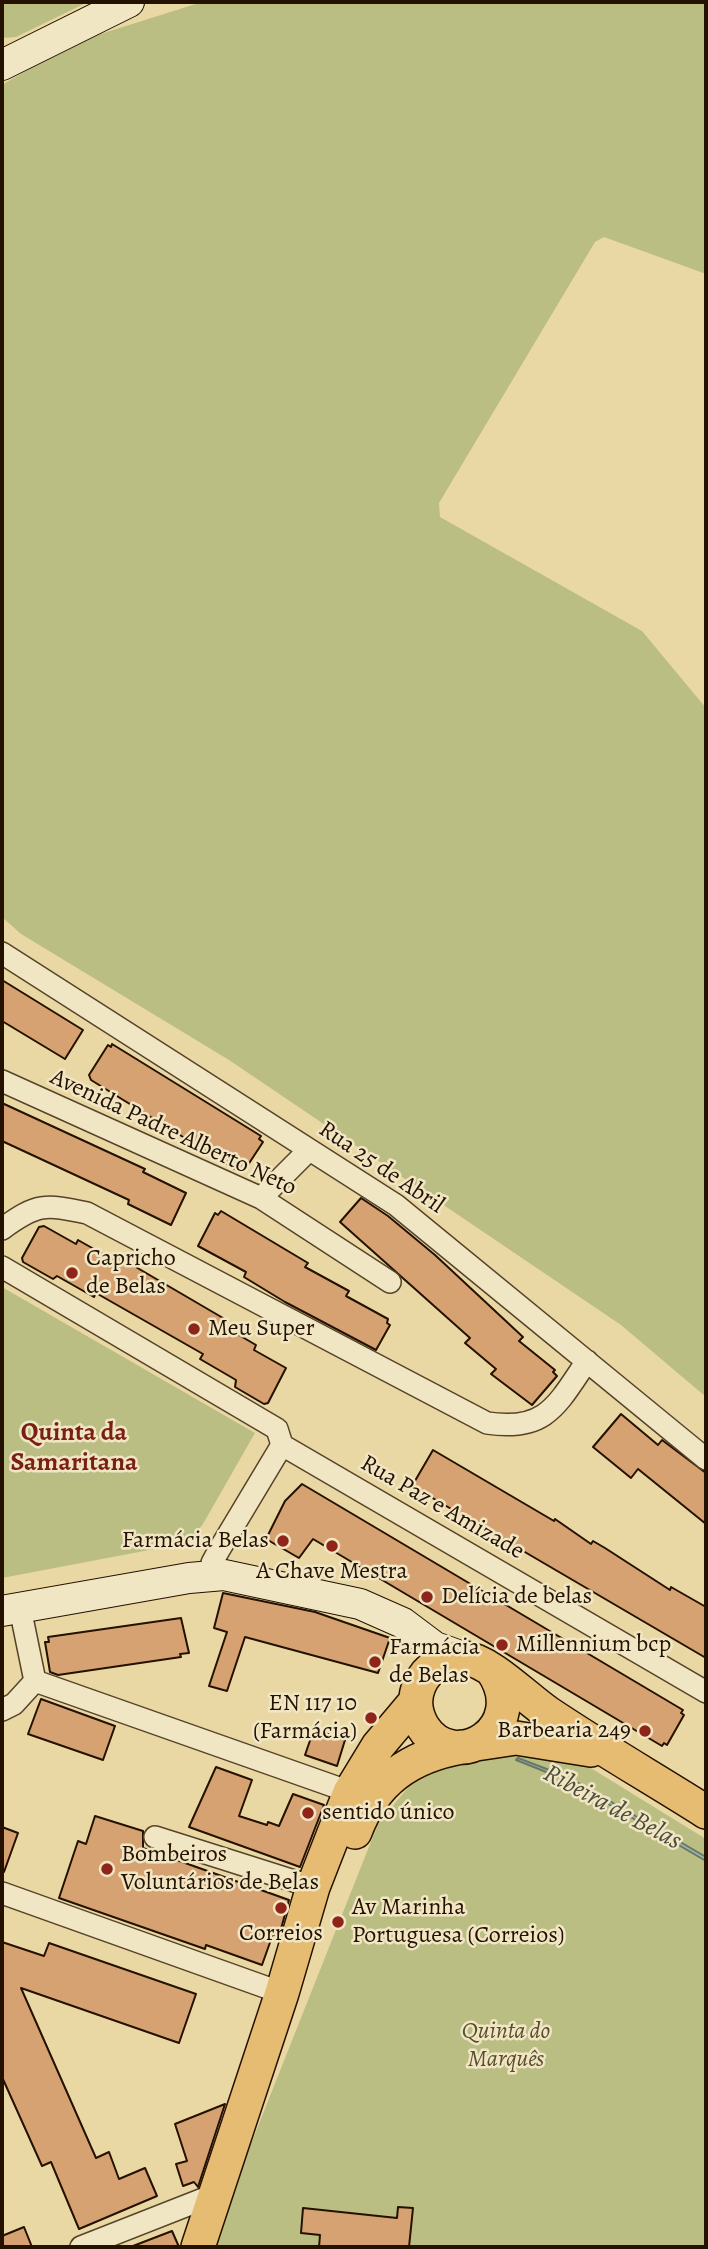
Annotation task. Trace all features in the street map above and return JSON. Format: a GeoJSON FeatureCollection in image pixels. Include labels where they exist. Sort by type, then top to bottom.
{"type":"FeatureCollection","features":[{"type":"Feature","properties":{"kind":"main road"},"geometry":{"type":"LineString","coordinates":[[2,65],[129,2]]}},
{"type":"Feature","properties":{"kind":"main road"},"geometry":{"type":"LineString","coordinates":[[11,1610],[213,1576],[239,1577],[360,1604],[403,1623],[417,1636],[479,1664],[542,1709],[706,1812]]}},
{"type":"Feature","properties":{"kind":"main road"},"geometry":{"type":"LineString","coordinates":[[198,2247],[282,1993],[313,1887],[350,1792],[378,1746],[418,1693],[439,1663],[479,1664],[500,1683],[504,1712],[494,1731],[469,1746],[434,1739],[418,1716],[418,1693],[421,1651],[417,1636]]}},
{"type":"Feature","properties":{"kind":"main road"},"geometry":{"type":"LineString","coordinates":[[216,2194],[364,1812],[382,1785],[430,1752],[516,1738],[541,1739],[614,1754]]}},
{"type":"Feature","properties":{"kind":"street","name":"Rua 25 de Abril"},"geometry":{"type":"LineString","coordinates":[[2,953],[396,1205],[706,1459]]}},
{"type":"Feature","properties":{"kind":"street","name":"Avenida Padre Alberto Neto"},"geometry":{"type":"LineString","coordinates":[[2,1081],[261,1198],[390,1282]]}},
{"type":"Feature","properties":{"kind":"street"},"geometry":{"type":"LineString","coordinates":[[261,1198],[309,1150]]}},
{"type":"Feature","properties":{"kind":"street"},"geometry":{"type":"LineString","coordinates":[[2,1229],[23,1213],[49,1205],[87,1213],[487,1423],[513,1427],[538,1420],[556,1405],[587,1361]]}},
{"type":"Feature","properties":{"kind":"street"},"geometry":{"type":"LineString","coordinates":[[2,1268],[277,1429],[282,1445],[212,1563],[213,1576]]}},
{"type":"Feature","properties":{"kind":"street","name":"Rua Paz e Amizade"},"geometry":{"type":"LineString","coordinates":[[282,1445],[706,1692]]}},
{"type":"Feature","properties":{"kind":"street"},"geometry":{"type":"LineString","coordinates":[[11,1610],[35,1681]]}},
{"type":"Feature","properties":{"kind":"street"},"geometry":{"type":"LineString","coordinates":[[2,1710],[14,1704],[35,1681]]}},
{"type":"Feature","properties":{"kind":"street"},"geometry":{"type":"LineString","coordinates":[[35,1681],[350,1792]]}},
{"type":"Feature","properties":{"kind":"street"},"geometry":{"type":"LineString","coordinates":[[155,1837],[313,1887]]}},
{"type":"Feature","properties":{"kind":"street"},"geometry":{"type":"LineString","coordinates":[[2,1893],[282,1993]]}},
{"type":"Feature","properties":{"kind":"street"},"geometry":{"type":"LineString","coordinates":[[81,2247],[216,2194]]}},
{"type":"Feature","properties":{"kind":"green space"},"geometry":{"type":"Polygon","coordinates":[[[2,2],[88,2],[16,37],[2,38],[2,2]]]}},
{"type":"Feature","properties":{"kind":"green space"},"geometry":{"type":"Polygon","coordinates":[[[202,2],[706,2],[706,274],[604,237],[595,242],[439,503],[440,517],[642,631],[706,708],[706,1397],[621,1325],[229,1060],[21,934],[2,917],[2,85],[75,42],[202,2]]]}},
{"type":"Feature","properties":{"kind":"green space"},"geometry":{"type":"Polygon","coordinates":[[[2,1287],[255,1433],[193,1537],[181,1544],[2,1578],[2,1287]]]}},
{"type":"Feature","properties":{"kind":"green space","name":"Quinta do Marquês"},"geometry":{"type":"Polygon","coordinates":[[[510,1753],[581,1762],[706,1839],[706,2247],[210,2247],[378,1824],[418,1775],[510,1753]]]}},
{"type":"Feature","properties":{"kind":"shaded area"},"geometry":{"type":"Polygon","coordinates":[[[518,1758],[570,1778],[706,1857],[706,1861],[569,1781],[516,1760],[518,1758]]]}},
{"type":"Feature","properties":{"kind":"building"},"geometry":{"type":"Polygon","coordinates":[[[2,980],[83,1030],[65,1059],[2,1021],[2,980]]]}},
{"type":"Feature","properties":{"kind":"building"},"geometry":{"type":"Polygon","coordinates":[[[112,1044],[261,1136],[259,1139],[263,1142],[244,1171],[240,1168],[238,1171],[91,1080],[89,1075],[108,1045],[111,1047],[112,1044]]]}},
{"type":"Feature","properties":{"kind":"building"},"geometry":{"type":"Polygon","coordinates":[[[2,1103],[145,1169],[143,1172],[186,1193],[171,1225],[128,1204],[129,1200],[2,1141],[2,1103]]]}},
{"type":"Feature","properties":{"kind":"building"},"geometry":{"type":"Polygon","coordinates":[[[361,1198],[388,1216],[435,1255],[523,1337],[519,1341],[555,1370],[553,1372],[557,1376],[532,1405],[491,1374],[496,1369],[465,1343],[470,1338],[340,1222],[361,1198]]]}},
{"type":"Feature","properties":{"kind":"building"},"geometry":{"type":"Polygon","coordinates":[[[221,1211],[308,1263],[305,1267],[349,1291],[346,1296],[388,1319],[387,1323],[390,1325],[376,1350],[285,1302],[244,1277],[246,1272],[198,1246],[215,1213],[218,1215],[221,1211]]]}},
{"type":"Feature","properties":{"kind":"building"},"geometry":{"type":"Polygon","coordinates":[[[44,1226],[76,1244],[78,1240],[115,1261],[117,1256],[223,1318],[220,1324],[256,1345],[254,1350],[286,1368],[268,1403],[264,1404],[235,1387],[236,1380],[200,1359],[203,1354],[96,1293],[94,1297],[57,1276],[53,1279],[23,1262],[22,1258],[39,1227],[44,1226]]]}},
{"type":"Feature","properties":{"kind":"building"},"geometry":{"type":"Polygon","coordinates":[[[621,1414],[658,1445],[662,1440],[706,1473],[706,1524],[638,1469],[631,1478],[593,1447],[621,1414]]]}},
{"type":"Feature","properties":{"kind":"building"},"geometry":{"type":"Polygon","coordinates":[[[433,1450],[554,1521],[555,1519],[591,1544],[593,1541],[605,1548],[670,1590],[671,1587],[706,1607],[706,1658],[412,1486],[433,1450]]]}},
{"type":"Feature","properties":{"kind":"building"},"geometry":{"type":"Polygon","coordinates":[[[302,1484],[683,1710],[681,1713],[684,1715],[667,1745],[664,1743],[662,1746],[313,1539],[299,1558],[266,1539],[285,1501],[302,1484]]]}},
{"type":"Feature","properties":{"kind":"building"},"geometry":{"type":"Polygon","coordinates":[[[223,1593],[315,1612],[390,1638],[378,1673],[245,1637],[227,1691],[209,1686],[227,1632],[214,1628],[223,1593]]]}},
{"type":"Feature","properties":{"kind":"building"},"geometry":{"type":"Polygon","coordinates":[[[181,1618],[189,1653],[180,1654],[181,1657],[58,1675],[50,1672],[45,1642],[49,1642],[48,1637],[181,1618]]]}},
{"type":"Feature","properties":{"kind":"building"},"geometry":{"type":"Polygon","coordinates":[[[41,1699],[115,1726],[103,1760],[28,1734],[41,1699]]]}},
{"type":"Feature","properties":{"kind":"building"},"geometry":{"type":"Polygon","coordinates":[[[314,1729],[345,1740],[337,1766],[305,1755],[314,1729]]]}},
{"type":"Feature","properties":{"kind":"building"},"geometry":{"type":"Polygon","coordinates":[[[216,1767],[252,1780],[239,1816],[279,1826],[293,1794],[324,1805],[300,1867],[189,1827],[216,1767]]]}},
{"type":"Feature","properties":{"kind":"building"},"geometry":{"type":"Polygon","coordinates":[[[95,1816],[143,1831],[143,1848],[289,1900],[279,1936],[273,1934],[262,1965],[206,1945],[205,1949],[59,1898],[78,1841],[86,1844],[95,1816]]]}},
{"type":"Feature","properties":{"kind":"building"},"geometry":{"type":"Polygon","coordinates":[[[2,1827],[18,1833],[4,1872],[2,1872],[2,1827]]]}},
{"type":"Feature","properties":{"kind":"building"},"geometry":{"type":"Polygon","coordinates":[[[2,1942],[44,1956],[49,1943],[196,1994],[179,2043],[21,1988],[96,2158],[109,2152],[119,2179],[145,2168],[157,2196],[79,2229],[51,2162],[42,2166],[2,2077],[2,1942]]]}},
{"type":"Feature","properties":{"kind":"building"},"geometry":{"type":"Polygon","coordinates":[[[225,2104],[198,2187],[194,2182],[183,2186],[176,2164],[187,2161],[175,2124],[225,2104]]]}},
{"type":"Feature","properties":{"kind":"building"},"geometry":{"type":"Polygon","coordinates":[[[398,2207],[413,2208],[409,2247],[319,2247],[320,2235],[301,2233],[303,2208],[397,2218],[398,2207]]]}},
{"type":"Feature","properties":{"kind":"building"},"geometry":{"type":"Polygon","coordinates":[[[24,2227],[32,2247],[2,2247],[2,2236],[24,2227]]]}},
{"type":"Feature","properties":{"kind":"building"},"geometry":{"type":"Polygon","coordinates":[[[172,2231],[179,2247],[133,2247],[133,2246],[172,2231]]]}},
{"type":"Feature","properties":{"kind":"place","name":"Capricho de Belas"},"geometry":{"type":"Point","coordinates":[72,1273]}},
{"type":"Feature","properties":{"kind":"place","name":"Meu Super"},"geometry":{"type":"Point","coordinates":[194,1329]}},
{"type":"Feature","properties":{"kind":"place","name":"Farmácia Belas"},"geometry":{"type":"Point","coordinates":[283,1541]}},
{"type":"Feature","properties":{"kind":"place","name":"A Chave Mestra"},"geometry":{"type":"Point","coordinates":[332,1546]}},
{"type":"Feature","properties":{"kind":"place","name":"Delícia de belas"},"geometry":{"type":"Point","coordinates":[427,1597]}},
{"type":"Feature","properties":{"kind":"place","name":"Millennium bcp"},"geometry":{"type":"Point","coordinates":[502,1645]}},
{"type":"Feature","properties":{"kind":"place","name":"Farmácia de Belas"},"geometry":{"type":"Point","coordinates":[375,1662]}},
{"type":"Feature","properties":{"kind":"place","name":"EN 117 10 (Farmácia)"},"geometry":{"type":"Point","coordinates":[371,1718]}},
{"type":"Feature","properties":{"kind":"place","name":"Barbearia 249"},"geometry":{"type":"Point","coordinates":[645,1731]}},
{"type":"Feature","properties":{"kind":"place","name":"sentido único"},"geometry":{"type":"Point","coordinates":[308,1813]}},
{"type":"Feature","properties":{"kind":"place","name":"Bombeiros Voluntários de Belas"},"geometry":{"type":"Point","coordinates":[107,1869]}},
{"type":"Feature","properties":{"kind":"place","name":"Correios"},"geometry":{"type":"Point","coordinates":[281,1908]}},
{"type":"Feature","properties":{"kind":"place","name":"Av Marinha Portuguesa (Correios)"},"geometry":{"type":"Point","coordinates":[338,1922]}},
{"type":"Feature","properties":{"kind":"district","name":"Quinta da Samaritana"},"geometry":{"type":"Point","coordinates":[74,1449]}},
{"type":"Feature","properties":{"kind":"water label","name":"Ribeira de Belas"},"geometry":{"type":"Point","coordinates":[612,1808]}}]}
